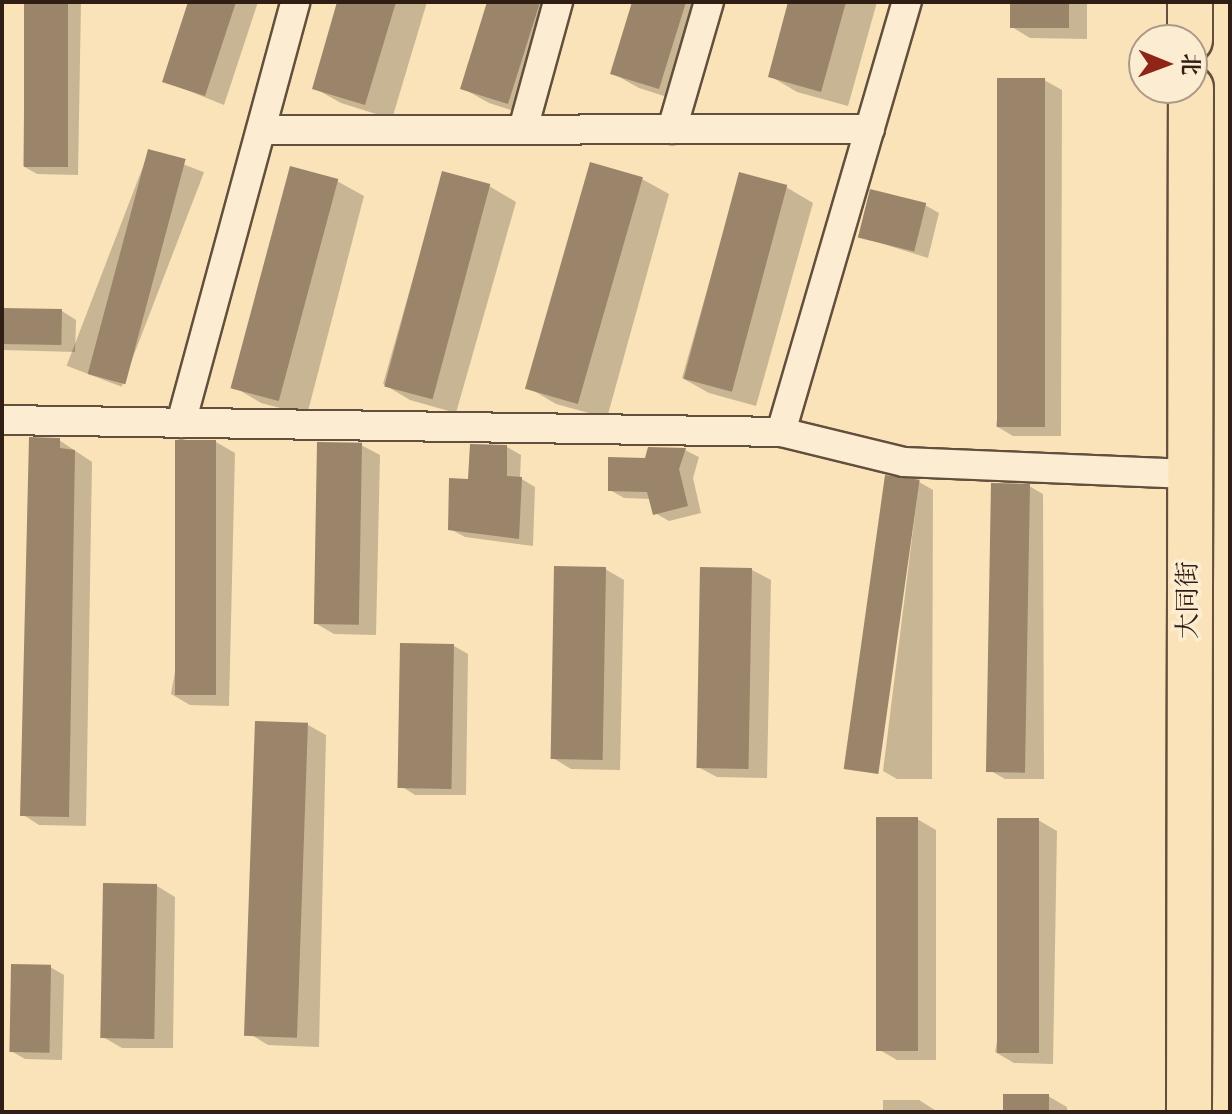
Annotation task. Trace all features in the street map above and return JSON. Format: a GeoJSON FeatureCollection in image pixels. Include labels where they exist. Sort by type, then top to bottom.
{"type":"FeatureCollection","features":[{"type":"Feature","properties":{"kind":"main road"},"geometry":{"type":"LineString","coordinates":[[1190,2],[1190,24]]}},
{"type":"Feature","properties":{"kind":"main road","name":"大同街"},"geometry":{"type":"LineString","coordinates":[[1189,1112],[1191,104]]}},
{"type":"Feature","properties":{"kind":"street"},"geometry":{"type":"LineString","coordinates":[[181,423],[263,130],[295,2]]}},
{"type":"Feature","properties":{"kind":"street"},"geometry":{"type":"LineString","coordinates":[[523,129],[558,2]]}},
{"type":"Feature","properties":{"kind":"street"},"geometry":{"type":"LineString","coordinates":[[672,129],[709,2]]}},
{"type":"Feature","properties":{"kind":"street"},"geometry":{"type":"LineString","coordinates":[[781,432],[907,2]]}},
{"type":"Feature","properties":{"kind":"street"},"geometry":{"type":"LineString","coordinates":[[263,130],[870,129]]}},
{"type":"Feature","properties":{"kind":"street"},"geometry":{"type":"LineString","coordinates":[[2,420],[781,432],[904,462],[1189,474]]}},
{"type":"Feature","properties":{"kind":"building"},"geometry":{"type":"Polygon","coordinates":[[[24,2],[68,2],[68,167],[24,167],[24,2]]]}},
{"type":"Feature","properties":{"kind":"building"},"geometry":{"type":"Polygon","coordinates":[[[188,2],[236,2],[205,96],[162,82],[188,2]]]}},
{"type":"Feature","properties":{"kind":"building"},"geometry":{"type":"Polygon","coordinates":[[[337,2],[396,2],[365,105],[312,89],[337,2]]]}},
{"type":"Feature","properties":{"kind":"building"},"geometry":{"type":"Polygon","coordinates":[[[487,2],[540,2],[508,104],[460,89],[487,2]]]}},
{"type":"Feature","properties":{"kind":"building"},"geometry":{"type":"Polygon","coordinates":[[[632,2],[686,2],[659,89],[610,74],[632,2]]]}},
{"type":"Feature","properties":{"kind":"building"},"geometry":{"type":"Polygon","coordinates":[[[788,2],[846,2],[821,92],[768,77],[788,2]]]}},
{"type":"Feature","properties":{"kind":"building"},"geometry":{"type":"Polygon","coordinates":[[[1010,2],[1069,2],[1069,28],[1010,28],[1010,2]]]}},
{"type":"Feature","properties":{"kind":"building"},"geometry":{"type":"Polygon","coordinates":[[[997,78],[1045,78],[1045,427],[997,427],[997,78]]]}},
{"type":"Feature","properties":{"kind":"building"},"geometry":{"type":"Polygon","coordinates":[[[148,149],[186,159],[125,384],[88,374],[148,149]]]}},
{"type":"Feature","properties":{"kind":"building"},"geometry":{"type":"Polygon","coordinates":[[[590,162],[643,177],[578,404],[525,389],[590,162]]]}},
{"type":"Feature","properties":{"kind":"building"},"geometry":{"type":"Polygon","coordinates":[[[290,166],[338,179],[279,401],[230,388],[290,166]]]}},
{"type":"Feature","properties":{"kind":"building"},"geometry":{"type":"Polygon","coordinates":[[[442,171],[490,184],[433,399],[384,386],[442,171]]]}},
{"type":"Feature","properties":{"kind":"building"},"geometry":{"type":"Polygon","coordinates":[[[739,172],[787,185],[732,392],[684,379],[739,172]]]}},
{"type":"Feature","properties":{"kind":"building"},"geometry":{"type":"Polygon","coordinates":[[[870,189],[926,203],[914,252],[858,238],[870,189]]]}},
{"type":"Feature","properties":{"kind":"building"},"geometry":{"type":"Polygon","coordinates":[[[2,308],[62,309],[61,345],[2,344],[2,308]]]}},
{"type":"Feature","properties":{"kind":"building"},"geometry":{"type":"Polygon","coordinates":[[[29,437],[60,438],[60,448],[75,450],[69,817],[20,816],[29,437]]]}},
{"type":"Feature","properties":{"kind":"building"},"geometry":{"type":"Polygon","coordinates":[[[175,440],[216,440],[216,695],[175,695],[175,440]]]}},
{"type":"Feature","properties":{"kind":"building"},"geometry":{"type":"Polygon","coordinates":[[[317,442],[362,443],[359,625],[314,624],[317,442]]]}},
{"type":"Feature","properties":{"kind":"building"},"geometry":{"type":"Polygon","coordinates":[[[470,444],[507,445],[507,476],[522,477],[519,539],[448,530],[449,478],[468,479],[470,444]]]}},
{"type":"Feature","properties":{"kind":"building"},"geometry":{"type":"Polygon","coordinates":[[[648,447],[686,448],[679,469],[688,506],[653,515],[647,492],[608,491],[608,457],[645,458],[648,447]]]}},
{"type":"Feature","properties":{"kind":"building"},"geometry":{"type":"Polygon","coordinates":[[[885,475],[920,480],[878,774],[844,769],[885,475]]]}},
{"type":"Feature","properties":{"kind":"building"},"geometry":{"type":"Polygon","coordinates":[[[991,483],[1030,484],[1025,773],[986,772],[991,483]]]}},
{"type":"Feature","properties":{"kind":"building"},"geometry":{"type":"Polygon","coordinates":[[[554,566],[606,567],[603,760],[551,759],[554,566]]]}},
{"type":"Feature","properties":{"kind":"building"},"geometry":{"type":"Polygon","coordinates":[[[700,567],[752,568],[748,769],[696,768],[700,567]]]}},
{"type":"Feature","properties":{"kind":"building"},"geometry":{"type":"Polygon","coordinates":[[[400,643],[454,644],[451,789],[397,788],[400,643]]]}},
{"type":"Feature","properties":{"kind":"building"},"geometry":{"type":"Polygon","coordinates":[[[255,721],[308,723],[297,1038],[244,1036],[255,721]]]}},
{"type":"Feature","properties":{"kind":"building"},"geometry":{"type":"Polygon","coordinates":[[[876,817],[918,817],[918,1051],[876,1051],[876,817]]]}},
{"type":"Feature","properties":{"kind":"building"},"geometry":{"type":"Polygon","coordinates":[[[997,818],[1039,818],[1039,1053],[997,1053],[997,818]]]}},
{"type":"Feature","properties":{"kind":"building"},"geometry":{"type":"Polygon","coordinates":[[[103,883],[157,884],[154,1039],[100,1038],[103,883]]]}},
{"type":"Feature","properties":{"kind":"building"},"geometry":{"type":"Polygon","coordinates":[[[11,964],[51,965],[49,1053],[9,1052],[11,964]]]}},
{"type":"Feature","properties":{"kind":"building"},"geometry":{"type":"Polygon","coordinates":[[[1003,1094],[1049,1094],[1049,1112],[1003,1112],[1003,1094]]]}}]}
